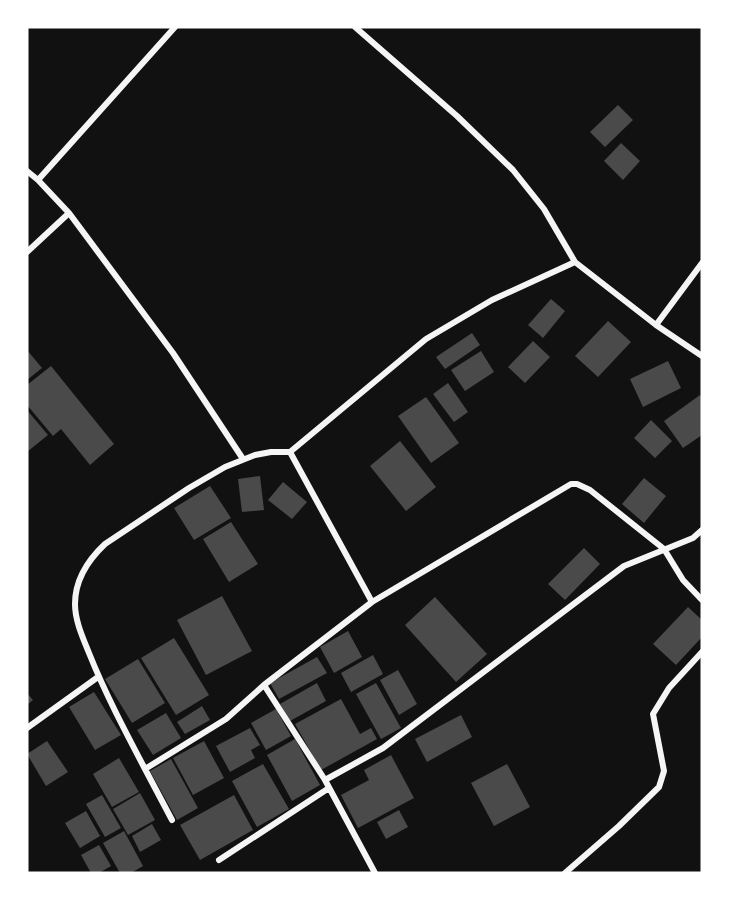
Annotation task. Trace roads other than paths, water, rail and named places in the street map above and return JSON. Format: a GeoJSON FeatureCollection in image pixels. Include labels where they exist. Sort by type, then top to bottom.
{"type":"FeatureCollection","features":[{"type":"Feature","properties":{"kind":"street"},"geometry":{"type":"LineString","coordinates":[[38,180],[175,27]]}},
{"type":"Feature","properties":{"kind":"street"},"geometry":{"type":"LineString","coordinates":[[355,27],[457,116],[513,170],[544,209],[575,262],[656,325],[702,356]]}},
{"type":"Feature","properties":{"kind":"street"},"geometry":{"type":"LineString","coordinates":[[27,171],[69,213],[173,353],[243,459]]}},
{"type":"Feature","properties":{"kind":"street"},"geometry":{"type":"LineString","coordinates":[[27,252],[69,213]]}},
{"type":"Feature","properties":{"kind":"street"},"geometry":{"type":"LineString","coordinates":[[172,820],[98,677],[82,636],[75,604],[81,576],[87,564],[105,544],[189,488],[243,459],[271,452],[290,452],[426,339],[492,300],[575,262]]}},
{"type":"Feature","properties":{"kind":"street"},"geometry":{"type":"LineString","coordinates":[[656,325],[702,263]]}},
{"type":"Feature","properties":{"kind":"street"},"geometry":{"type":"LineString","coordinates":[[290,452],[372,602]]}},
{"type":"Feature","properties":{"kind":"street"},"geometry":{"type":"LineString","coordinates":[[145,769],[225,719],[264,684],[372,602],[571,484],[577,484],[590,490],[664,549],[683,579],[702,600]]}},
{"type":"Feature","properties":{"kind":"street"},"geometry":{"type":"LineString","coordinates":[[325,780],[383,748],[624,566],[693,538],[702,530]]}},
{"type":"Feature","properties":{"kind":"street"},"geometry":{"type":"LineString","coordinates":[[566,873],[659,787],[664,771],[653,714],[669,688],[702,652]]}},
{"type":"Feature","properties":{"kind":"street"},"geometry":{"type":"LineString","coordinates":[[27,728],[98,677]]}},
{"type":"Feature","properties":{"kind":"street"},"geometry":{"type":"LineString","coordinates":[[264,684],[325,780],[375,873]]}},
{"type":"Feature","properties":{"kind":"street"},"geometry":{"type":"LineString","coordinates":[[219,860],[329,788]]}}]}
